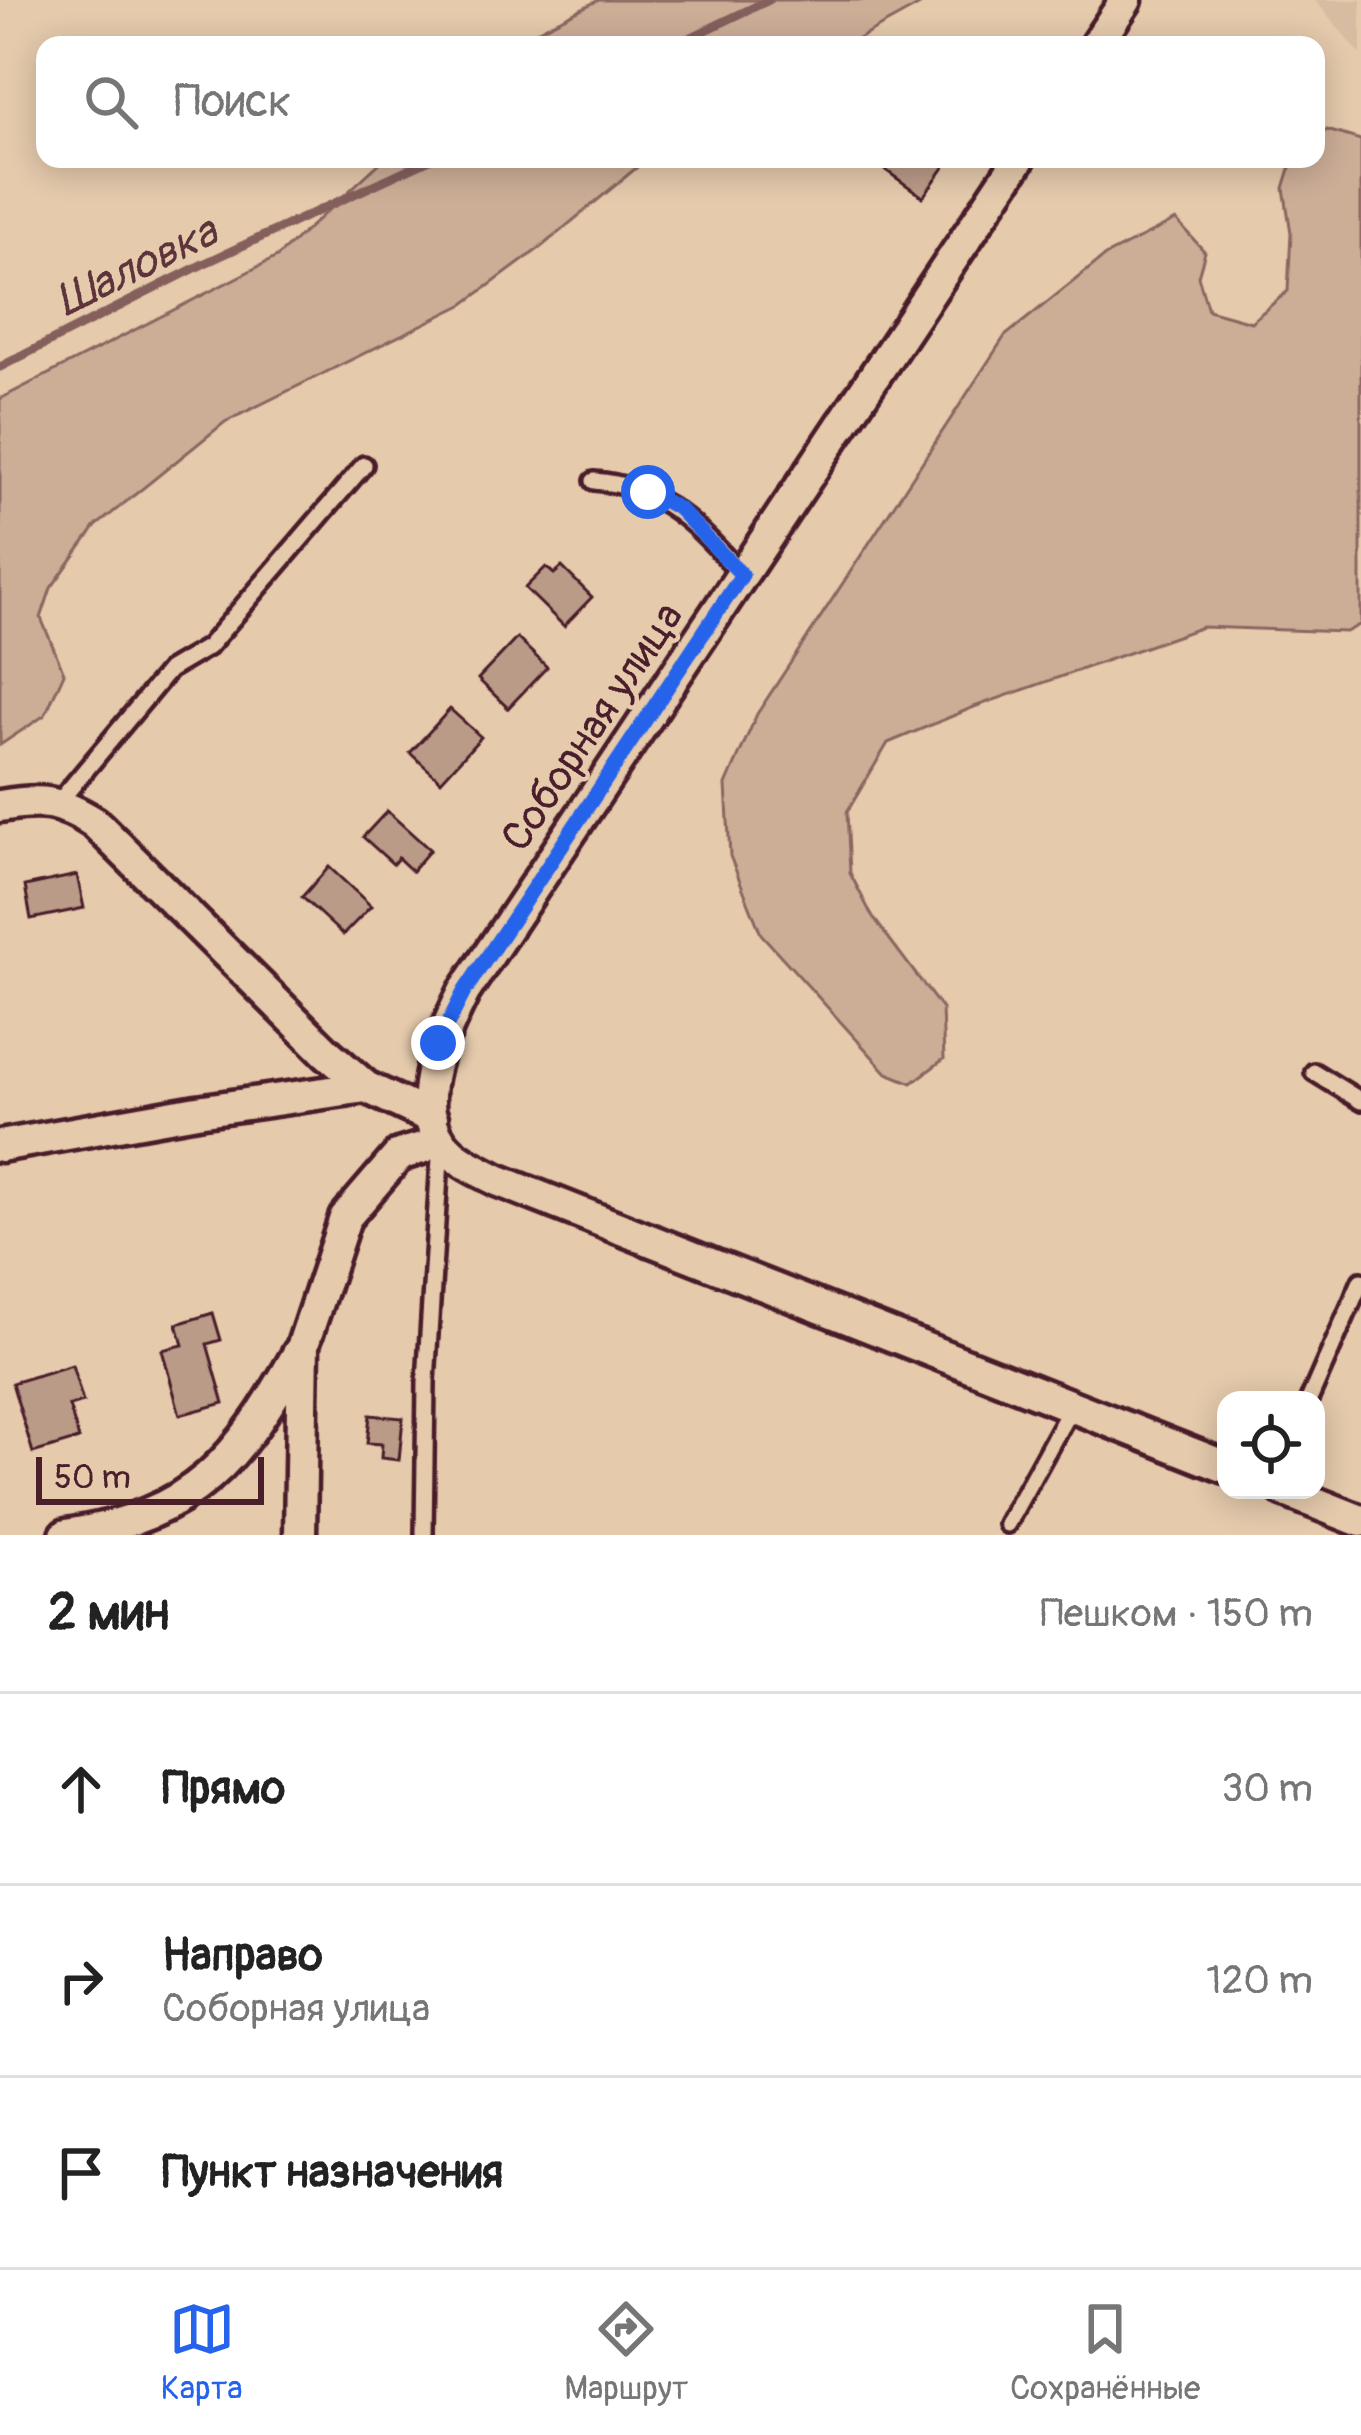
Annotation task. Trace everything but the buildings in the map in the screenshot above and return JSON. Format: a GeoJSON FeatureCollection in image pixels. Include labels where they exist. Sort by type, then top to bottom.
{"type":"FeatureCollection","features":[{"type":"Feature","properties":{"kind":"street"},"geometry":{"type":"LineString","coordinates":[[1102,36],[1126,0]]}},
{"type":"Feature","properties":{"kind":"street","name":"Соборная улица"},"geometry":{"type":"LineString","coordinates":[[437,1130],[430,1082],[438,1043],[464,992],[1013,168]]}},
{"type":"Feature","properties":{"kind":"street"},"geometry":{"type":"LineString","coordinates":[[0,806],[58,803],[95,823],[327,1053],[366,1087],[437,1130],[464,1163],[1217,1463]]}},
{"type":"Feature","properties":{"kind":"street"},"geometry":{"type":"LineString","coordinates":[[0,1146],[366,1087]]}},
{"type":"Feature","properties":{"kind":"street"},"geometry":{"type":"LineString","coordinates":[[66,1535],[100,1530],[158,1509],[231,1458],[258,1425],[303,1345],[345,1218],[399,1155],[437,1130]]}},
{"type":"Feature","properties":{"kind":"street"},"geometry":{"type":"LineString","coordinates":[[300,1535],[303,1345]]}},
{"type":"Feature","properties":{"kind":"street"},"geometry":{"type":"LineString","coordinates":[[1306,1499],[1361,1521]]}},
{"type":"Feature","properties":{"kind":"lane"},"geometry":{"type":"LineString","coordinates":[[58,803],[169,670],[208,647],[364,465]]}},
{"type":"Feature","properties":{"kind":"lane"},"geometry":{"type":"LineString","coordinates":[[594,481],[648,492],[679,509],[742,575]]}},
{"type":"Feature","properties":{"kind":"lane"},"geometry":{"type":"LineString","coordinates":[[1314,1072],[1361,1101]]}},
{"type":"Feature","properties":{"kind":"lane"},"geometry":{"type":"LineString","coordinates":[[424,1535],[425,1382],[437,1130]]}},
{"type":"Feature","properties":{"kind":"lane"},"geometry":{"type":"LineString","coordinates":[[1313,1391],[1361,1281]]}},
{"type":"Feature","properties":{"kind":"lane"},"geometry":{"type":"LineString","coordinates":[[1007,1524],[1072,1406]]}},
{"type":"Feature","properties":{"kind":"shaded area"},"geometry":{"type":"Polygon","coordinates":[[[599,0],[929,0],[863,36],[526,36],[599,0]]]}},
{"type":"Feature","properties":{"kind":"shaded area"},"geometry":{"type":"Polygon","coordinates":[[[1315,0],[1361,0],[1361,55],[1315,0]]]}},
{"type":"Feature","properties":{"kind":"shaded area"},"geometry":{"type":"Polygon","coordinates":[[[1325,131],[1361,140],[1361,624],[1346,632],[1202,627],[974,707],[888,743],[847,812],[850,873],[872,916],[942,1009],[944,1059],[912,1083],[887,1073],[761,934],[730,856],[726,785],[757,714],[1005,336],[1105,256],[1176,220],[1205,252],[1198,276],[1208,310],[1251,322],[1288,291],[1291,233],[1284,188],[1290,168],[1325,168],[1325,131]]]}},
{"type":"Feature","properties":{"kind":"shaded area"},"geometry":{"type":"Polygon","coordinates":[[[374,168],[636,168],[464,304],[225,422],[96,526],[51,588],[41,618],[64,673],[45,715],[0,745],[0,399],[277,257],[374,168]]]}},
{"type":"Feature","properties":{"kind":"waterway","name":"Шаловка"},"geometry":{"type":"LineString","coordinates":[[694,36],[769,0]]}},
{"type":"Feature","properties":{"kind":"waterway","name":"Шаловка"},"geometry":{"type":"LineString","coordinates":[[0,367],[203,264],[411,168]]}},
{"type":"Feature","properties":{"kind":"route"},"geometry":{"type":"LineString","coordinates":[[438,1043],[464,992],[742,575],[679,509],[648,492]]}}]}
